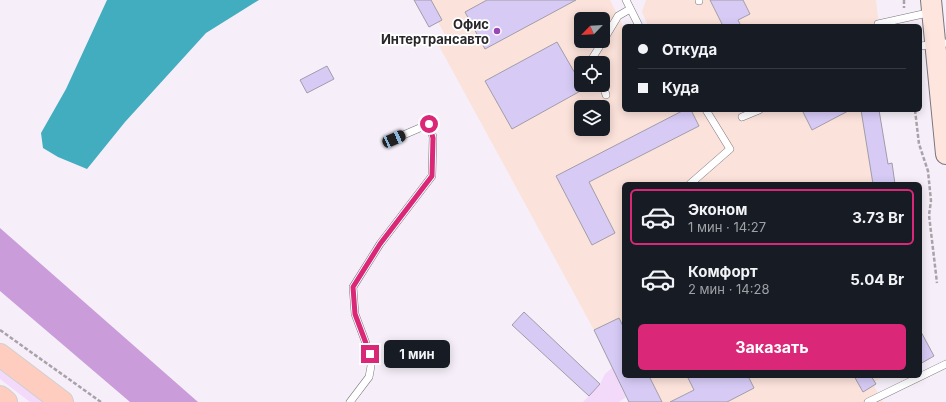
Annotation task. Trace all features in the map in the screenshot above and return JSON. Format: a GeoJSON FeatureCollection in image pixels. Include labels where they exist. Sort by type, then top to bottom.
{"type":"FeatureCollection","features":[{"type":"Feature","properties":{"kind":"main road"},"geometry":{"type":"LineString","coordinates":[[931,6],[934,44],[942,75],[946,154]]}},
{"type":"Feature","properties":{"kind":"main road"},"geometry":{"type":"LineString","coordinates":[[0,355],[62,402]]}},
{"type":"Feature","properties":{"kind":"main road"},"geometry":{"type":"LineString","coordinates":[[0,397],[6,402]]}},
{"type":"Feature","properties":{"kind":"lane"},"geometry":{"type":"LineString","coordinates":[[626,0],[638,24]]}},
{"type":"Feature","properties":{"kind":"lane"},"geometry":{"type":"LineString","coordinates":[[878,24],[931,6]]}},
{"type":"Feature","properties":{"kind":"lane"},"geometry":{"type":"LineString","coordinates":[[610,29],[618,16],[630,9]]}},
{"type":"Feature","properties":{"kind":"lane"},"geometry":{"type":"LineString","coordinates":[[692,182],[730,148],[707,112]]}},
{"type":"Feature","properties":{"kind":"lane"},"geometry":{"type":"LineString","coordinates":[[742,117],[754,112]]}},
{"type":"Feature","properties":{"kind":"lane"},"geometry":{"type":"LineString","coordinates":[[350,402],[369,378],[371,366],[370,354],[355,314],[353,287],[380,244],[432,176],[433,138],[429,124],[394,139]]}},
{"type":"Feature","properties":{"kind":"lane"},"geometry":{"type":"LineString","coordinates":[[922,376],[946,364]]}},
{"type":"Feature","properties":{"kind":"lane"},"geometry":{"type":"LineString","coordinates":[[868,402],[917,378]]}},
{"type":"Feature","properties":{"kind":"path"},"geometry":{"type":"LineString","coordinates":[[915,112],[919,144],[928,171],[931,201],[929,215],[938,283]]}},
{"type":"Feature","properties":{"kind":"path"},"geometry":{"type":"LineString","coordinates":[[0,330],[100,402]]}},
{"type":"Feature","properties":{"kind":"shaded area"},"geometry":{"type":"Polygon","coordinates":[[[414,0],[610,0],[622,24],[622,112],[879,112],[888,164],[892,163],[895,182],[622,182],[622,378],[881,378],[874,382],[876,384],[874,386],[883,402],[703,402],[696,389],[670,402],[629,402],[594,330],[439,46],[449,42],[438,22],[429,27],[414,0]]]}},
{"type":"Feature","properties":{"kind":"shaded area"},"geometry":{"type":"Polygon","coordinates":[[[646,0],[876,0],[879,24],[647,24],[642,12],[646,0]]]}},
{"type":"Feature","properties":{"kind":"shaded area"},"geometry":{"type":"Polygon","coordinates":[[[0,228],[198,402],[130,402],[0,291],[0,228]]]}},
{"type":"Feature","properties":{"kind":"shaded area"},"geometry":{"type":"Polygon","coordinates":[[[612,368],[626,397],[619,402],[583,402],[600,384],[605,374],[612,368]]]}},
{"type":"Feature","properties":{"kind":"shaded area"},"geometry":{"type":"Polygon","coordinates":[[[0,369],[48,402],[30,402],[0,379],[0,369]]]}},
{"type":"Feature","properties":{"kind":"water"},"geometry":{"type":"Polygon","coordinates":[[[107,0],[259,0],[206,33],[125,122],[87,169],[58,157],[43,148],[41,133],[66,89],[107,0]]]}},
{"type":"Feature","properties":{"kind":"building"},"geometry":{"type":"Polygon","coordinates":[[[414,0],[431,0],[442,20],[429,27],[414,0]]]}},
{"type":"Feature","properties":{"kind":"building","name":"Офис Интертрансавто"},"geometry":{"type":"Polygon","coordinates":[[[487,0],[576,0],[485,49],[465,12],[487,0]]]}},
{"type":"Feature","properties":{"kind":"building"},"geometry":{"type":"Polygon","coordinates":[[[710,0],[743,0],[750,14],[738,20],[740,24],[722,24],[710,0]]]}},
{"type":"Feature","properties":{"kind":"building"},"geometry":{"type":"Polygon","coordinates":[[[557,42],[574,72],[574,92],[579,92],[512,129],[485,81],[557,42]]]}},
{"type":"Feature","properties":{"kind":"building"},"geometry":{"type":"Polygon","coordinates":[[[327,66],[334,79],[307,93],[300,80],[327,66]]]}},
{"type":"Feature","properties":{"kind":"building"},"geometry":{"type":"Polygon","coordinates":[[[680,112],[692,112],[699,126],[589,182],[615,233],[592,245],[556,176],[680,112]]]}},
{"type":"Feature","properties":{"kind":"building"},"geometry":{"type":"Polygon","coordinates":[[[803,112],[846,112],[812,130],[803,112]]]}},
{"type":"Feature","properties":{"kind":"building"},"geometry":{"type":"Polygon","coordinates":[[[861,112],[879,112],[888,164],[892,163],[895,182],[873,182],[861,112]]]}},
{"type":"Feature","properties":{"kind":"building"},"geometry":{"type":"Polygon","coordinates":[[[524,312],[600,384],[589,396],[512,325],[524,312]]]}},
{"type":"Feature","properties":{"kind":"building"},"geometry":{"type":"Polygon","coordinates":[[[619,318],[622,324],[622,378],[650,378],[662,402],[629,402],[594,330],[619,318]]]}},
{"type":"Feature","properties":{"kind":"building"},"geometry":{"type":"Polygon","coordinates":[[[922,334],[934,356],[922,363],[922,334]]]}},
{"type":"Feature","properties":{"kind":"building"},"geometry":{"type":"Polygon","coordinates":[[[688,378],[749,378],[754,388],[727,402],[670,402],[694,390],[688,378]]]}},
{"type":"Feature","properties":{"kind":"building"},"geometry":{"type":"Polygon","coordinates":[[[855,378],[872,378],[876,384],[863,392],[855,378]]]}},
{"type":"Feature","properties":{"kind":"place","name":"Офис Интертрансавто"},"geometry":{"type":"Point","coordinates":[497,31]}},
{"type":"Feature","properties":{"kind":"route"},"geometry":{"type":"LineString","coordinates":[[370,354],[355,314],[353,287],[380,244],[432,176],[433,138],[429,124]]}}]}
